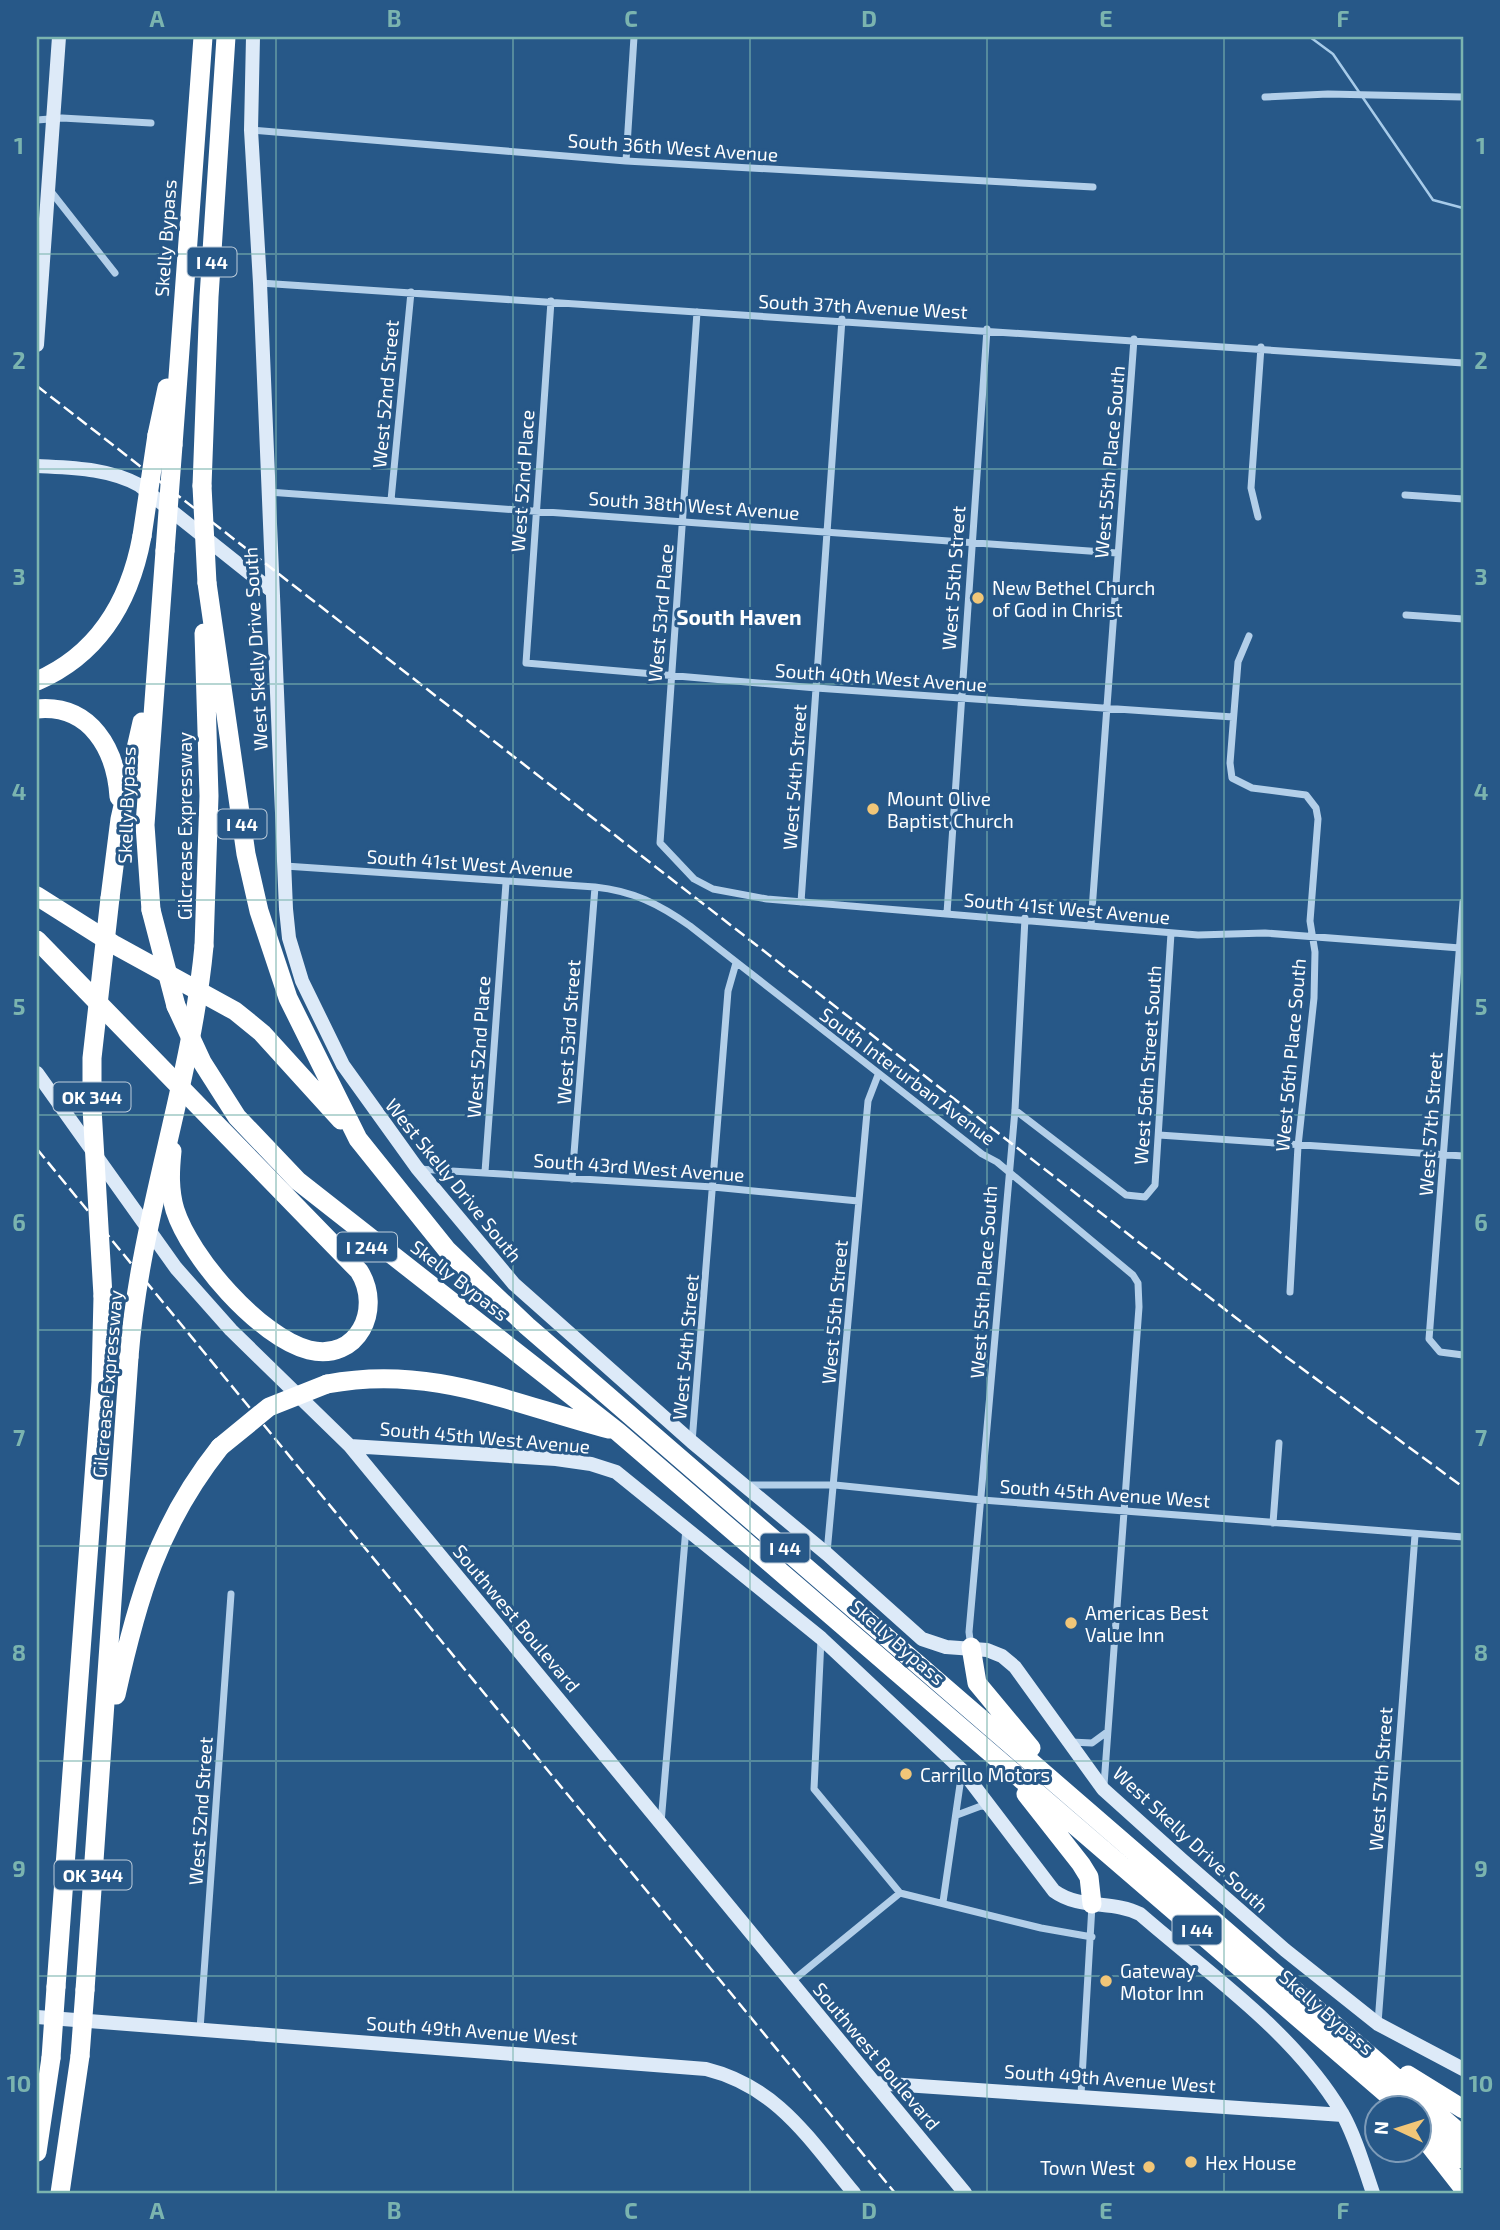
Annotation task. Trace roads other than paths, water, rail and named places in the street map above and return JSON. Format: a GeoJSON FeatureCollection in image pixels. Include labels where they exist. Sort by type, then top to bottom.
{"type":"FeatureCollection","features":[{"type":"Feature","properties":{"kind":"highway","name":"Skelly Bypass"},"geometry":{"type":"LineString","coordinates":[[203,37],[181,322],[165,440],[165,551],[145,825],[150,910],[176,1006],[213,1082],[237,1117],[264,1149],[298,1181],[618,1432],[1386,2094]]}},
{"type":"Feature","properties":{"kind":"highway","name":"Skelly Bypass"},"geometry":{"type":"LineString","coordinates":[[226,37],[208,323],[202,486],[207,583],[246,854],[259,911],[288,998],[358,1139],[447,1250],[519,1318],[1463,2136]]}},
{"type":"Feature","properties":{"kind":"highway"},"geometry":{"type":"LineString","coordinates":[[37,681],[59,671],[88,649],[110,623],[133,578],[165,440]]}},
{"type":"Feature","properties":{"kind":"highway","name":"Gilcrease Expressway"},"geometry":{"type":"LineString","coordinates":[[60,2193],[80,2056],[130,1357],[143,1256],[197,1006],[204,946],[209,796],[203,650],[207,583]]}},
{"type":"Feature","properties":{"kind":"highway","name":"Gilcrease Expressway"},"geometry":{"type":"LineString","coordinates":[[37,2152],[51,2058],[100,1395],[103,1296],[92,1108],[92,1058],[120,819],[156,663]]}},
{"type":"Feature","properties":{"kind":"highway"},"geometry":{"type":"LineString","coordinates":[[37,709],[59,709],[75,715],[98,732],[115,764],[120,819]]}},
{"type":"Feature","properties":{"kind":"highway"},"geometry":{"type":"LineString","coordinates":[[37,888],[60,912]]}},
{"type":"Feature","properties":{"kind":"highway"},"geometry":{"type":"LineString","coordinates":[[37,896],[60,912],[235,1011],[262,1032],[358,1139]]}},
{"type":"Feature","properties":{"kind":"highway","name":"I 244"},"geometry":{"type":"LineString","coordinates":[[37,940],[206,1117],[288,1195],[446,1298]]}},
{"type":"Feature","properties":{"kind":"highway"},"geometry":{"type":"LineString","coordinates":[[173,1116],[170,1185],[180,1222],[215,1275],[261,1321],[305,1349],[337,1349],[353,1339],[365,1325],[370,1306],[367,1287],[359,1271],[288,1195]]}},
{"type":"Feature","properties":{"kind":"highway"},"geometry":{"type":"LineString","coordinates":[[101,1760],[134,1616],[147,1575],[172,1519],[194,1480],[220,1447],[269,1408],[327,1384],[373,1378],[418,1378],[503,1396],[545,1413],[618,1432]]}},
{"type":"Feature","properties":{"kind":"highway"},"geometry":{"type":"LineString","coordinates":[[971,1647],[976,1683],[1068,1792]]}},
{"type":"Feature","properties":{"kind":"highway"},"geometry":{"type":"LineString","coordinates":[[1002,1762],[1081,1864],[1089,1877],[1092,1904]]}},
{"type":"Feature","properties":{"kind":"highway"},"geometry":{"type":"LineString","coordinates":[[1362,2048],[1463,2109]]}},
{"type":"Feature","properties":{"kind":"highway"},"geometry":{"type":"LineString","coordinates":[[1434,2135],[1463,2159]]}},
{"type":"Feature","properties":{"kind":"highway"},"geometry":{"type":"LineString","coordinates":[[1434,2152],[1463,2188]]}},
{"type":"Feature","properties":{"kind":"street"},"geometry":{"type":"LineString","coordinates":[[37,345],[59,37]]}},
{"type":"Feature","properties":{"kind":"street","name":"West Skelly Drive South"},"geometry":{"type":"LineString","coordinates":[[253,37],[251,130],[289,938],[313,1006],[356,1085],[417,1168],[514,1284],[692,1442],[827,1554],[922,1639],[946,1647],[971,1647],[1002,1656],[1015,1667],[1103,1788],[1285,1950],[1378,2024],[1463,2069]]}},
{"type":"Feature","properties":{"kind":"street"},"geometry":{"type":"LineString","coordinates":[[626,161],[634,37]]}},
{"type":"Feature","properties":{"kind":"street"},"geometry":{"type":"LineString","coordinates":[[1265,97],[1328,94],[1463,97]]}},
{"type":"Feature","properties":{"kind":"street"},"geometry":{"type":"LineString","coordinates":[[37,120],[52,121],[61,118],[151,123]]}},
{"type":"Feature","properties":{"kind":"street","name":"South 36th West Avenue"},"geometry":{"type":"LineString","coordinates":[[251,130],[626,161],[1093,187]]}},
{"type":"Feature","properties":{"kind":"street"},"geometry":{"type":"LineString","coordinates":[[49,188],[116,273]]}},
{"type":"Feature","properties":{"kind":"street","name":"South 37th Avenue West"},"geometry":{"type":"LineString","coordinates":[[260,283],[842,319],[1463,363]]}},
{"type":"Feature","properties":{"kind":"street","name":"West 52nd Street"},"geometry":{"type":"LineString","coordinates":[[391,500],[411,292]]}},
{"type":"Feature","properties":{"kind":"street","name":"West 52nd Place"},"geometry":{"type":"LineString","coordinates":[[526,663],[551,301]]}},
{"type":"Feature","properties":{"kind":"street","name":"West 53rd Place"},"geometry":{"type":"LineString","coordinates":[[679,867],[660,843],[697,312]]}},
{"type":"Feature","properties":{"kind":"street","name":"West 54th Street"},"geometry":{"type":"LineString","coordinates":[[800,902],[842,319]]}},
{"type":"Feature","properties":{"kind":"street","name":"West 55th Street"},"geometry":{"type":"LineString","coordinates":[[947,913],[987,329]]}},
{"type":"Feature","properties":{"kind":"street","name":"West 55th Place South"},"geometry":{"type":"LineString","coordinates":[[1091,924],[1135,339]]}},
{"type":"Feature","properties":{"kind":"street"},"geometry":{"type":"LineString","coordinates":[[1258,516],[1251,488],[1261,347]]}},
{"type":"Feature","properties":{"kind":"street"},"geometry":{"type":"LineString","coordinates":[[37,466],[103,471],[124,477],[139,485],[272,591]]}},
{"type":"Feature","properties":{"kind":"street","name":"South 38th West Avenue"},"geometry":{"type":"LineString","coordinates":[[268,492],[1117,553]]}},
{"type":"Feature","properties":{"kind":"street"},"geometry":{"type":"LineString","coordinates":[[1405,495],[1463,499]]}},
{"type":"Feature","properties":{"kind":"street"},"geometry":{"type":"LineString","coordinates":[[1406,615],[1463,619]]}},
{"type":"Feature","properties":{"kind":"street"},"geometry":{"type":"LineString","coordinates":[[1233,718],[1238,662],[1249,636]]}},
{"type":"Feature","properties":{"kind":"street","name":"South 40th West Avenue"},"geometry":{"type":"LineString","coordinates":[[526,663],[670,677],[1233,718]]}},
{"type":"Feature","properties":{"kind":"street","name":"West 56th Place South"},"geometry":{"type":"LineString","coordinates":[[1233,718],[1230,763],[1233,778],[1252,789],[1294,792],[1311,800],[1318,819],[1310,921],[1315,952],[1314,998],[1298,1146],[1290,1292]]}},
{"type":"Feature","properties":{"kind":"street","name":"South 41st West Avenue"},"geometry":{"type":"LineString","coordinates":[[284,866],[596,887],[630,892],[652,900]]}},
{"type":"Feature","properties":{"kind":"street","name":"South 41st West Avenue"},"geometry":{"type":"LineString","coordinates":[[679,867],[694,879],[713,888],[800,902],[1024,918],[1171,933],[1311,937],[1460,948]]}},
{"type":"Feature","properties":{"kind":"street","name":"West 52nd Place"},"geometry":{"type":"LineString","coordinates":[[485,1172],[506,883]]}},
{"type":"Feature","properties":{"kind":"street","name":"West 53rd Street"},"geometry":{"type":"LineString","coordinates":[[572,1178],[596,887]]}},
{"type":"Feature","properties":{"kind":"street","name":"South Interurban Avenue"},"geometry":{"type":"LineString","coordinates":[[652,900],[1007,1172],[1123,1265],[1138,1283],[1139,1307],[1124,1510]]}},
{"type":"Feature","properties":{"kind":"street","name":"West 57th Street"},"geometry":{"type":"LineString","coordinates":[[1463,901],[1429,1339],[1434,1348],[1447,1354],[1463,1355]]}},
{"type":"Feature","properties":{"kind":"street","name":"West 55th Place South"},"geometry":{"type":"LineString","coordinates":[[971,1647],[969,1632],[1007,1172],[1015,1110],[1024,918]]}},
{"type":"Feature","properties":{"kind":"street","name":"West 56th Street South"},"geometry":{"type":"LineString","coordinates":[[1015,1110],[1126,1195],[1145,1197],[1155,1185],[1171,933]]}},
{"type":"Feature","properties":{"kind":"street","name":"West 54th Street"},"geometry":{"type":"LineString","coordinates":[[692,1442],[728,991],[736,963]]}},
{"type":"Feature","properties":{"kind":"street","name":"Southwest Boulevard"},"geometry":{"type":"LineString","coordinates":[[37,1073],[168,1258],[203,1301],[350,1446],[965,2193]]}},
{"type":"Feature","properties":{"kind":"street","name":"West 55th Street"},"geometry":{"type":"LineString","coordinates":[[827,1554],[867,1101],[878,1074]]}},
{"type":"Feature","properties":{"kind":"street"},"geometry":{"type":"LineString","coordinates":[[1159,1135],[1463,1156]]}},
{"type":"Feature","properties":{"kind":"street","name":"South 43rd West Avenue"},"geometry":{"type":"LineString","coordinates":[[417,1168],[713,1187],[858,1201]]}},
{"type":"Feature","properties":{"kind":"street"},"geometry":{"type":"LineString","coordinates":[[1273,1522],[1279,1443]]}},
{"type":"Feature","properties":{"kind":"street","name":"South 45th West Avenue"},"geometry":{"type":"LineString","coordinates":[[350,1446],[556,1459],[591,1464],[617,1472],[686,1527]]}},
{"type":"Feature","properties":{"kind":"street","name":"South 45th Avenue West"},"geometry":{"type":"LineString","coordinates":[[745,1485],[835,1485],[982,1500],[1463,1537]]}},
{"type":"Feature","properties":{"kind":"street"},"geometry":{"type":"LineString","coordinates":[[1103,1788],[1124,1510]]}},
{"type":"Feature","properties":{"kind":"street"},"geometry":{"type":"LineString","coordinates":[[661,1823],[686,1527]]}},
{"type":"Feature","properties":{"kind":"street"},"geometry":{"type":"LineString","coordinates":[[686,1527],[821,1639],[962,1770],[1054,1891],[1071,1900],[1117,1905],[1140,1914],[1287,2041],[1343,2115],[1373,2193]]}},
{"type":"Feature","properties":{"kind":"street","name":"West 57th Street"},"geometry":{"type":"LineString","coordinates":[[1378,2024],[1415,1535]]}},
{"type":"Feature","properties":{"kind":"street","name":"West 52nd Street"},"geometry":{"type":"LineString","coordinates":[[200,2029],[231,1594]]}},
{"type":"Feature","properties":{"kind":"street"},"geometry":{"type":"LineString","coordinates":[[821,1639],[814,1790],[900,1893],[1041,1928],[1092,1937]]}},
{"type":"Feature","properties":{"kind":"street"},"geometry":{"type":"LineString","coordinates":[[1070,1741],[1092,1743],[1108,1731]]}},
{"type":"Feature","properties":{"kind":"street"},"geometry":{"type":"LineString","coordinates":[[943,1902],[962,1770]]}},
{"type":"Feature","properties":{"kind":"street"},"geometry":{"type":"LineString","coordinates":[[957,1815],[981,1806],[991,1807]]}},
{"type":"Feature","properties":{"kind":"street"},"geometry":{"type":"LineString","coordinates":[[791,1982],[900,1893]]}},
{"type":"Feature","properties":{"kind":"street"},"geometry":{"type":"LineString","coordinates":[[1080,2095],[1092,1904]]}},
{"type":"Feature","properties":{"kind":"street","name":"South 49th Avenue West"},"geometry":{"type":"LineString","coordinates":[[37,2017],[690,2066],[718,2072],[752,2085],[782,2107],[854,2193]]}},
{"type":"Feature","properties":{"kind":"street","name":"South 49th Avenue West"},"geometry":{"type":"LineString","coordinates":[[875,2083],[1343,2115]]}},
{"type":"Feature","properties":{"kind":"waterway"},"geometry":{"type":"LineString","coordinates":[[1310,37],[1333,54],[1433,200],[1463,208]]}},
{"type":"Feature","properties":{"kind":"railway"},"geometry":{"type":"LineString","coordinates":[[37,386],[1285,1356],[1463,1487]]}},
{"type":"Feature","properties":{"kind":"railway"},"geometry":{"type":"LineString","coordinates":[[37,1149],[895,2193]]}},
{"type":"Feature","properties":{"kind":"place","name":"New Bethel Church of God in Christ"},"geometry":{"type":"Point","coordinates":[978,598]}},
{"type":"Feature","properties":{"kind":"place","name":"Mount Olive Baptist Church"},"geometry":{"type":"Point","coordinates":[873,809]}},
{"type":"Feature","properties":{"kind":"place","name":"Americas Best Value Inn"},"geometry":{"type":"Point","coordinates":[1071,1623]}},
{"type":"Feature","properties":{"kind":"place","name":"Carrillo Motors"},"geometry":{"type":"Point","coordinates":[906,1774]}},
{"type":"Feature","properties":{"kind":"place","name":"Gateway Motor Inn"},"geometry":{"type":"Point","coordinates":[1106,1981]}},
{"type":"Feature","properties":{"kind":"place","name":"Hex House"},"geometry":{"type":"Point","coordinates":[1191,2162]}},
{"type":"Feature","properties":{"kind":"place","name":"Town West"},"geometry":{"type":"Point","coordinates":[1149,2167]}},
{"type":"Feature","properties":{"kind":"district","name":"South Haven"},"geometry":{"type":"Point","coordinates":[739,616]}}]}
